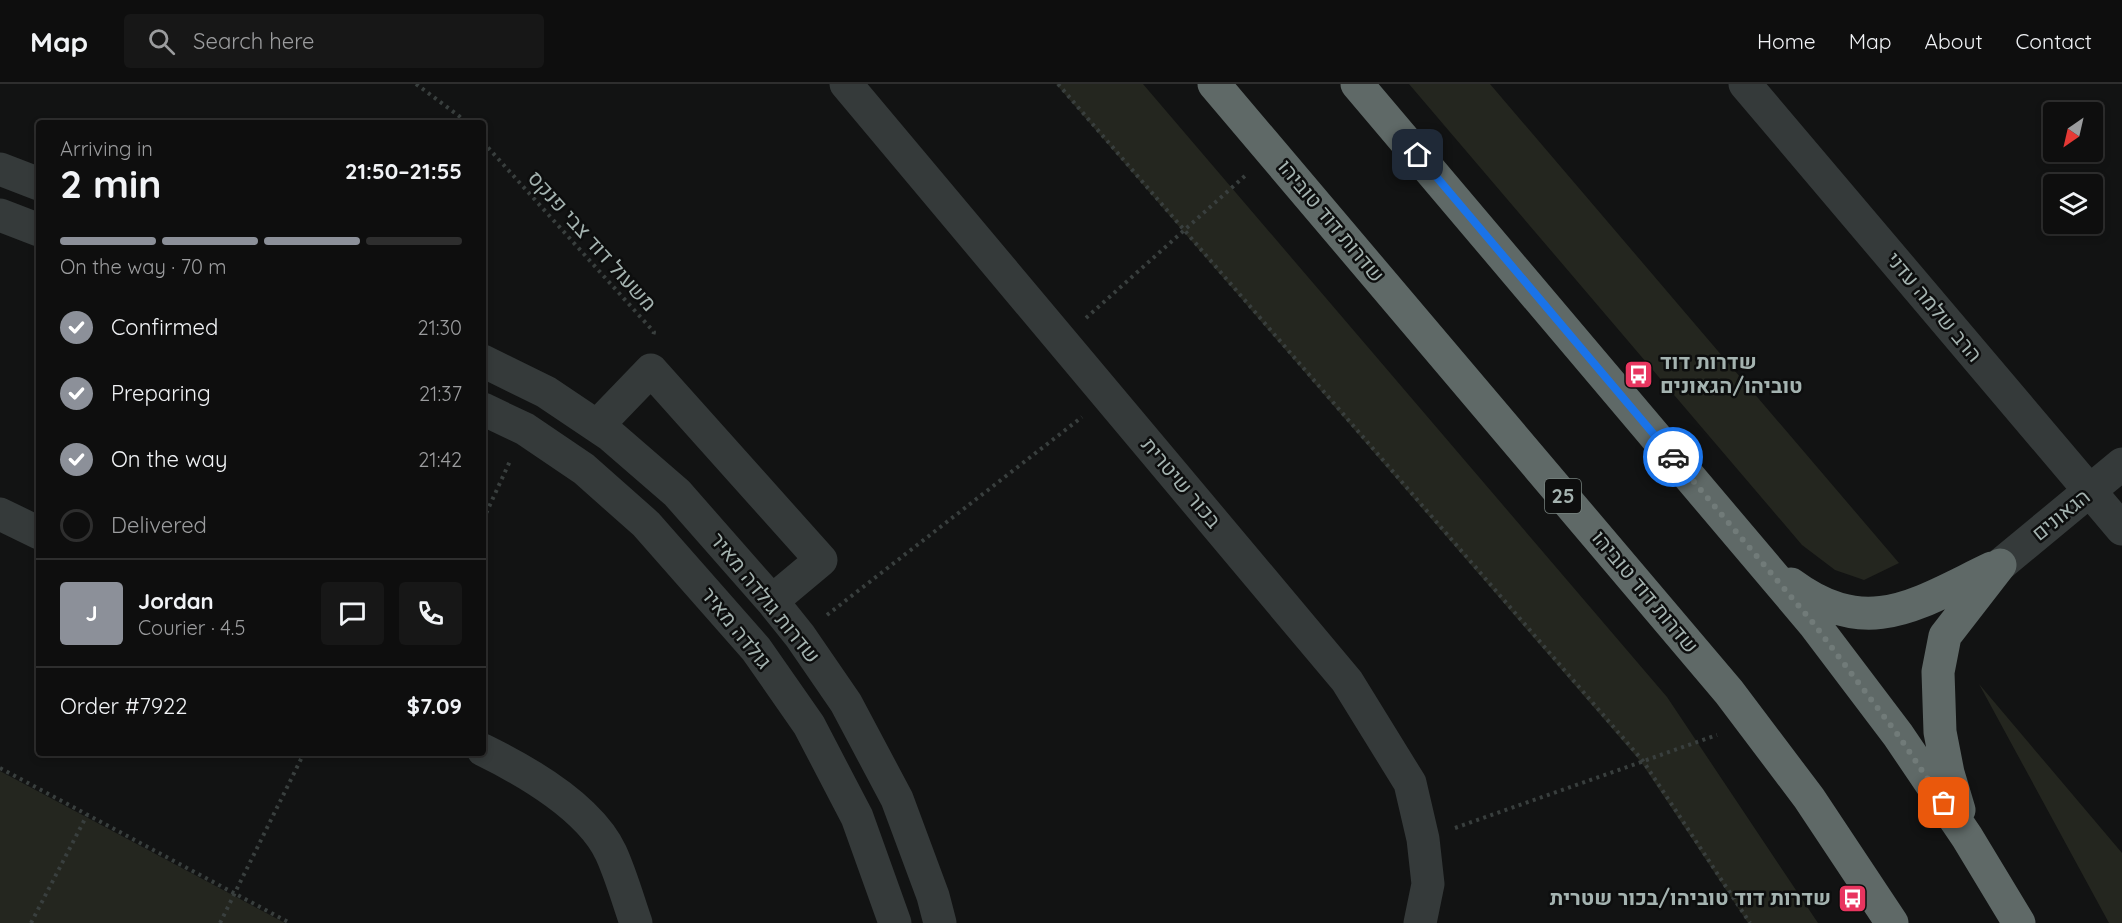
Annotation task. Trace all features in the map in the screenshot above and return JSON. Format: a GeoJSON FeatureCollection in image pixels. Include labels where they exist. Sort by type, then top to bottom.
{"type":"FeatureCollection","features":[{"type":"Feature","properties":{"kind":"highway","name":"שדרות דוד טוביהו"},"geometry":{"type":"LineString","coordinates":[[1214,84],[1729,692],[1809,798],[1892,923]]}},
{"type":"Feature","properties":{"kind":"highway"},"geometry":{"type":"LineString","coordinates":[[1357,84],[1814,624],[1898,735],[1967,837],[2019,923]]}},
{"type":"Feature","properties":{"kind":"highway"},"geometry":{"type":"LineString","coordinates":[[1764,564],[1809,598],[1843,611],[1874,615],[1908,608],[2000,565]]}},
{"type":"Feature","properties":{"kind":"highway"},"geometry":{"type":"LineString","coordinates":[[1967,837],[1948,773],[1940,732],[1938,672],[1945,636],[2000,565]]}},
{"type":"Feature","properties":{"kind":"street","name":"בכור שיטרית"},"geometry":{"type":"LineString","coordinates":[[846,84],[1347,681],[1410,783],[1424,839],[1428,884],[1420,923]]}},
{"type":"Feature","properties":{"kind":"street","name":"הרב שלמה עדני"},"geometry":{"type":"LineString","coordinates":[[1745,84],[2122,529]]}},
{"type":"Feature","properties":{"kind":"street"},"geometry":{"type":"LineString","coordinates":[[0,169],[36,183]]}},
{"type":"Feature","properties":{"kind":"street"},"geometry":{"type":"LineString","coordinates":[[0,215],[36,229]]}},
{"type":"Feature","properties":{"kind":"street","name":"שדרות גולדה מאיר"},"geometry":{"type":"LineString","coordinates":[[486,362],[546,392],[610,435],[677,493],[772,601],[800,636],[846,703],[897,799],[933,896],[940,923]]}},
{"type":"Feature","properties":{"kind":"street"},"geometry":{"type":"LineString","coordinates":[[597,426],[651,370],[821,560],[772,601]]}},
{"type":"Feature","properties":{"kind":"street","name":"גולדה מאיר"},"geometry":{"type":"LineString","coordinates":[[486,410],[525,429],[584,469],[646,524],[756,649],[809,725],[857,817],[895,923]]}},
{"type":"Feature","properties":{"kind":"street","name":"הגאונים"},"geometry":{"type":"LineString","coordinates":[[2000,565],[2122,464]]}},
{"type":"Feature","properties":{"kind":"street"},"geometry":{"type":"LineString","coordinates":[[0,514],[36,532]]}},
{"type":"Feature","properties":{"kind":"street"},"geometry":{"type":"LineString","coordinates":[[486,751],[519,767],[555,792],[594,828],[610,852],[636,923]]}},
{"type":"Feature","properties":{"kind":"path"},"geometry":{"type":"LineString","coordinates":[[416,84],[463,120]]}},
{"type":"Feature","properties":{"kind":"path"},"geometry":{"type":"LineString","coordinates":[[1058,84],[1642,761],[1750,923]]}},
{"type":"Feature","properties":{"kind":"path","name":"משעול דוד צבי פנקס"},"geometry":{"type":"LineString","coordinates":[[486,145],[654,332],[651,370]]}},
{"type":"Feature","properties":{"kind":"path"},"geometry":{"type":"LineString","coordinates":[[1061,341],[1271,151]]}},
{"type":"Feature","properties":{"kind":"path"},"geometry":{"type":"LineString","coordinates":[[800,636],[1108,397]]}},
{"type":"Feature","properties":{"kind":"path"},"geometry":{"type":"LineString","coordinates":[[486,514],[525,429]]}},
{"type":"Feature","properties":{"kind":"path"},"geometry":{"type":"LineString","coordinates":[[1424,839],[1752,722]]}},
{"type":"Feature","properties":{"kind":"path"},"geometry":{"type":"LineString","coordinates":[[220,923],[303,756]]}},
{"type":"Feature","properties":{"kind":"path"},"geometry":{"type":"LineString","coordinates":[[0,768],[290,923]]}},
{"type":"Feature","properties":{"kind":"path"},"geometry":{"type":"LineString","coordinates":[[31,923],[87,815]]}},
{"type":"Feature","properties":{"kind":"shaded area"},"geometry":{"type":"Polygon","coordinates":[[[1056,84],[1143,84],[1667,697],[1818,923],[1748,923],[1641,762],[1056,84]]]}},
{"type":"Feature","properties":{"kind":"shaded area"},"geometry":{"type":"Polygon","coordinates":[[[1409,84],[1490,84],[1899,563],[1864,580],[1835,570],[1802,545],[1409,84]]]}},
{"type":"Feature","properties":{"kind":"shaded area"},"geometry":{"type":"Polygon","coordinates":[[[1979,684],[2122,853],[2122,923],[2109,923],[1979,684]]]}},
{"type":"Feature","properties":{"kind":"shaded area"},"geometry":{"type":"Polygon","coordinates":[[[0,771],[285,923],[0,923],[0,771]]]}},
{"type":"Feature","properties":{"kind":"way so far"},"geometry":{"type":"LineString","coordinates":[[1673,457],[1814,624],[1898,735],[1944,803]]}},
{"type":"Feature","properties":{"kind":"place","name":"שדרות דוד טוביהו/הגאונים"},"geometry":{"type":"Point","coordinates":[1639,374]}},
{"type":"Feature","properties":{"kind":"place","name":"שדרות דוד טוביהו/בכור שטרית"},"geometry":{"type":"Point","coordinates":[1852,898]}},
{"type":"Feature","properties":{"kind":"route"},"geometry":{"type":"LineString","coordinates":[[1418,155],[1673,457]]}}]}
